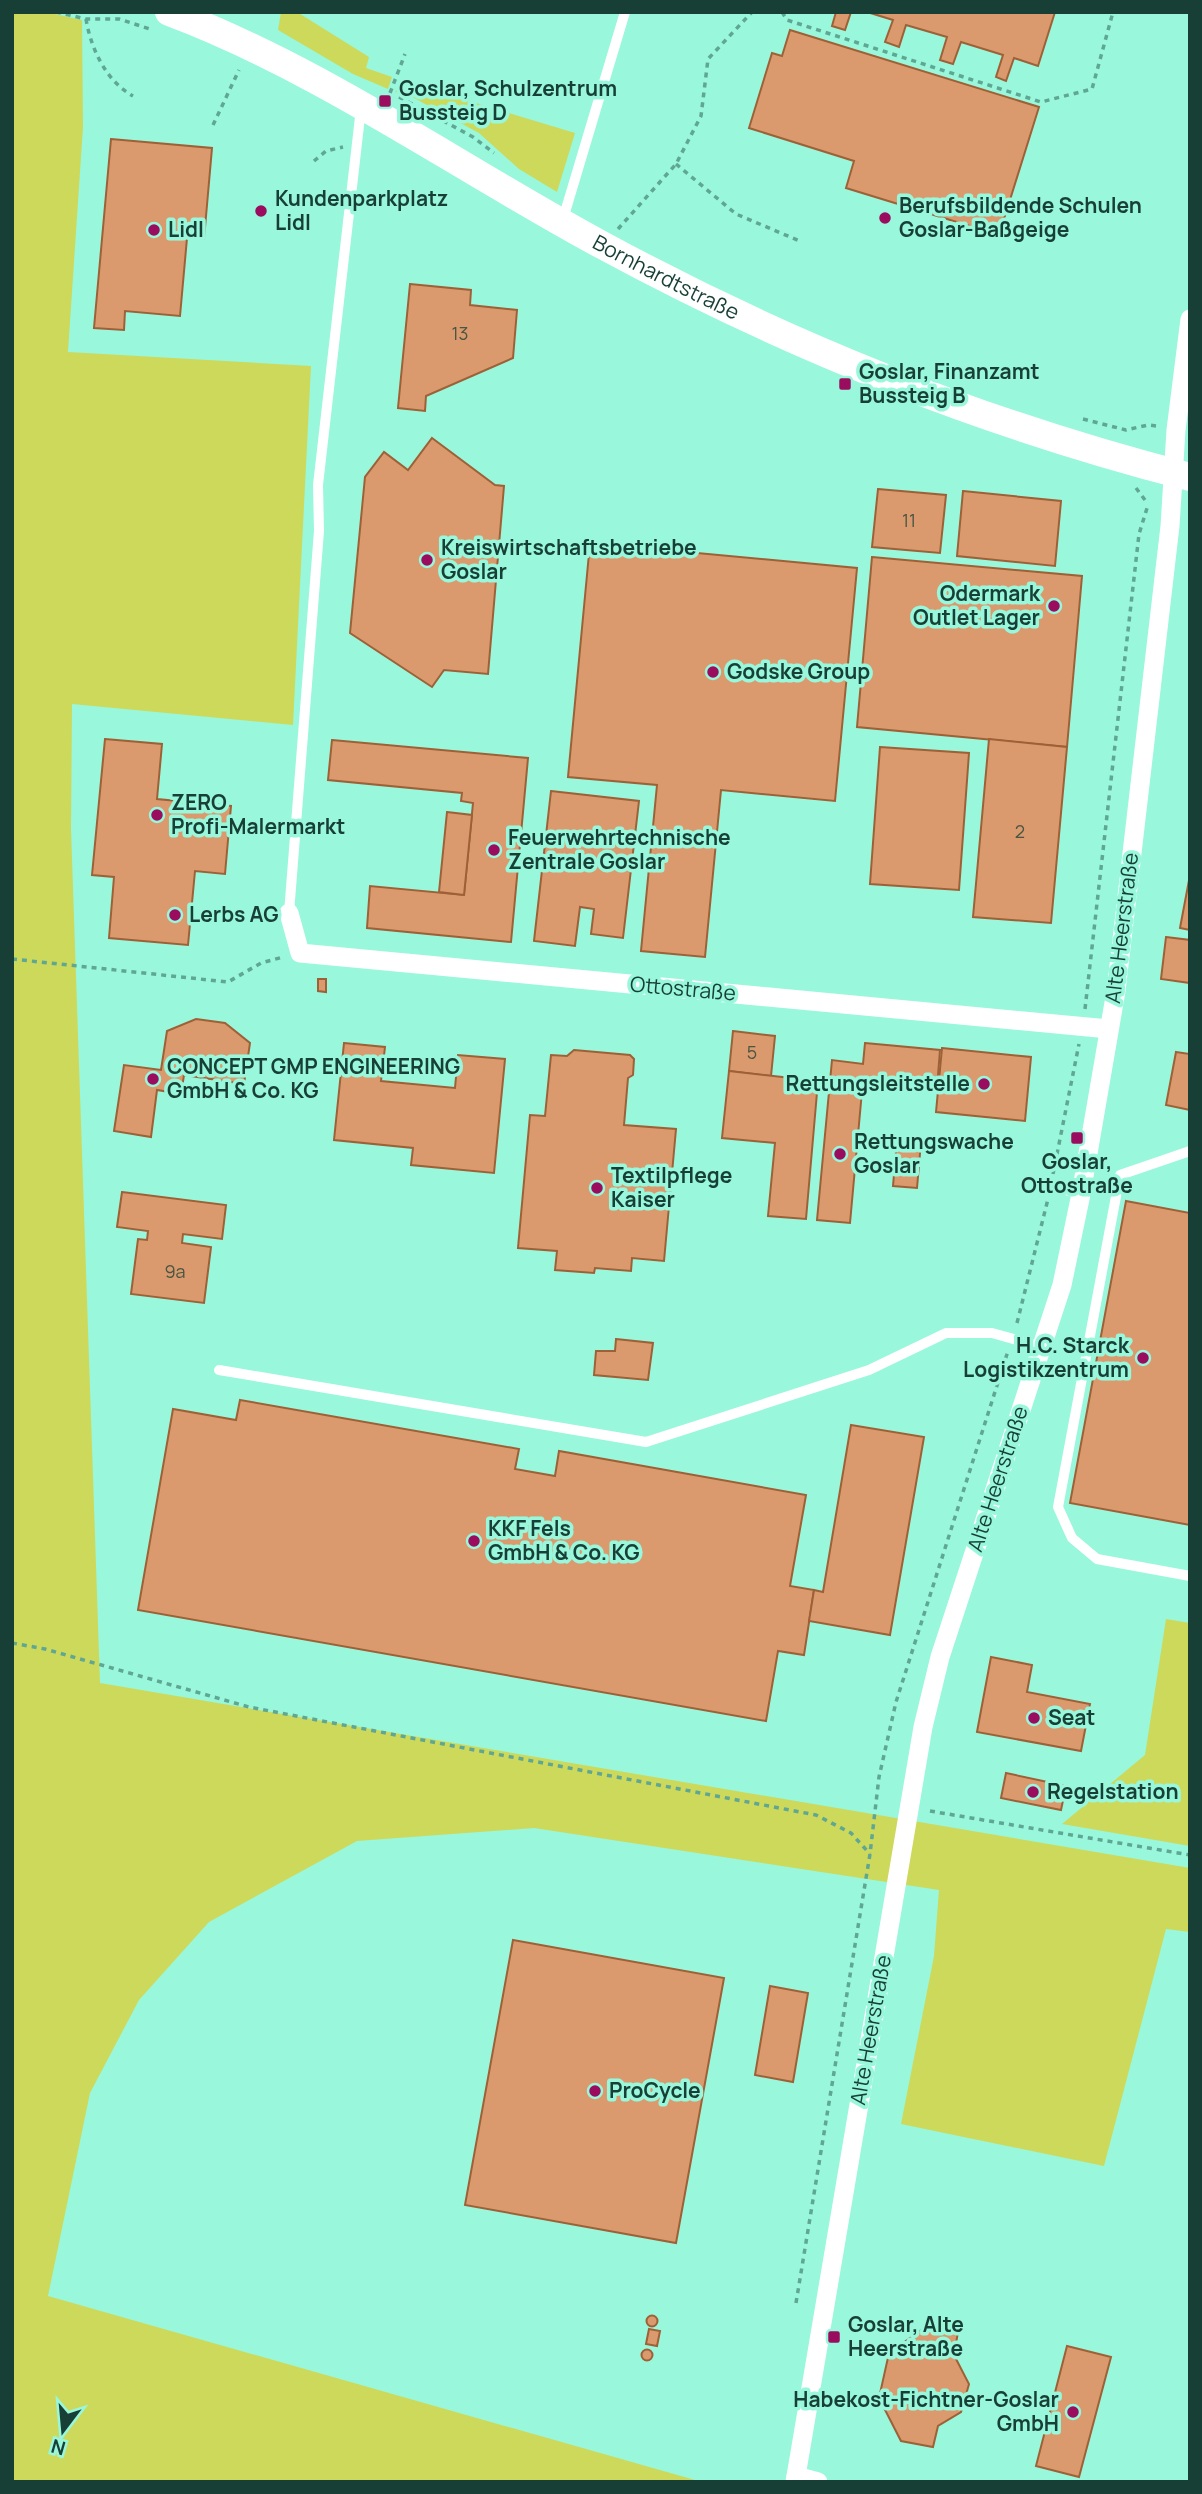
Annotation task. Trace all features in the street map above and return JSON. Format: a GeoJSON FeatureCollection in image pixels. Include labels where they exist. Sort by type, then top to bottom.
{"type":"FeatureCollection","features":[{"type":"Feature","properties":{"kind":"street","name":"Bornhardtstraße"},"geometry":{"type":"LineString","coordinates":[[169,12],[370,99],[562,223],[773,333],[993,421],[1182,475]]}},
{"type":"Feature","properties":{"kind":"street","name":"Alte Heerstraße"},"geometry":{"type":"LineString","coordinates":[[796,2479],[908,1807],[940,1657],[1062,1286],[1081,1194],[1120,952],[1182,475],[1177,430],[1190,319]]}},
{"type":"Feature","properties":{"kind":"street"},"geometry":{"type":"LineString","coordinates":[[289,913],[300,953]]}},
{"type":"Feature","properties":{"kind":"street","name":"Ottostraße"},"geometry":{"type":"LineString","coordinates":[[300,953],[1109,1029]]}},
{"type":"Feature","properties":{"kind":"street"},"geometry":{"type":"LineString","coordinates":[[796,2479],[818,2482]]}},
{"type":"Feature","properties":{"kind":"lane"},"geometry":{"type":"LineString","coordinates":[[562,223],[625,12]]}},
{"type":"Feature","properties":{"kind":"lane"},"geometry":{"type":"LineString","coordinates":[[289,913],[319,531],[318,485],[355,145],[370,99]]}},
{"type":"Feature","properties":{"kind":"lane"},"geometry":{"type":"LineString","coordinates":[[1190,1151],[1120,1175],[1058,1507],[1072,1538],[1097,1559],[1190,1576]]}},
{"type":"Feature","properties":{"kind":"lane"},"geometry":{"type":"LineString","coordinates":[[1037,1184],[1081,1194]]}},
{"type":"Feature","properties":{"kind":"lane"},"geometry":{"type":"LineString","coordinates":[[219,1370],[646,1442],[869,1370],[946,1333],[992,1333],[1042,1347]]}},
{"type":"Feature","properties":{"kind":"path"},"geometry":{"type":"LineString","coordinates":[[604,247],[677,164],[701,116],[708,59],[752,12]]}},
{"type":"Feature","properties":{"kind":"path"},"geometry":{"type":"LineString","coordinates":[[782,12],[787,20],[1041,102],[1092,89],[1113,12]]}},
{"type":"Feature","properties":{"kind":"path"},"geometry":{"type":"LineString","coordinates":[[86,19],[95,53],[120,89],[134,96]]}},
{"type":"Feature","properties":{"kind":"path"},"geometry":{"type":"LineString","coordinates":[[390,93],[405,54]]}},
{"type":"Feature","properties":{"kind":"path"},"geometry":{"type":"LineString","coordinates":[[213,125],[240,68]]}},
{"type":"Feature","properties":{"kind":"path"},"geometry":{"type":"LineString","coordinates":[[370,99],[390,93],[473,137],[501,160]]}},
{"type":"Feature","properties":{"kind":"path"},"geometry":{"type":"LineString","coordinates":[[314,161],[326,151],[355,145]]}},
{"type":"Feature","properties":{"kind":"path"},"geometry":{"type":"LineString","coordinates":[[677,164],[736,214],[802,242]]}},
{"type":"Feature","properties":{"kind":"path"},"geometry":{"type":"LineString","coordinates":[[1080,419],[1126,430],[1148,425],[1177,430]]}},
{"type":"Feature","properties":{"kind":"path"},"geometry":{"type":"LineString","coordinates":[[796,2303],[870,1854],[879,1777],[896,1703],[1012,1338],[1051,1187],[1082,1027],[1096,936],[1139,534],[1148,505]]}},
{"type":"Feature","properties":{"kind":"path"},"geometry":{"type":"LineString","coordinates":[[12,958],[228,982],[261,963],[300,953]]}},
{"type":"Feature","properties":{"kind":"path"},"geometry":{"type":"LineString","coordinates":[[12,1643],[45,1649],[249,1707],[816,1815],[851,1833],[870,1854]]}},
{"type":"Feature","properties":{"kind":"path"},"geometry":{"type":"LineString","coordinates":[[908,1807],[1190,1855]]}},
{"type":"Feature","properties":{"kind":"green space"},"geometry":{"type":"Polygon","coordinates":[[[12,12],[46,12],[82,20],[83,127],[68,352],[311,366],[293,725],[72,704],[71,829],[100,1683],[1190,1868],[1190,1932],[1166,1929],[1104,2166],[901,2124],[934,1956],[939,1890],[534,1828],[357,1841],[209,1922],[139,2000],[90,2093],[48,2296],[702,2482],[12,2482],[12,12]]]}},
{"type":"Feature","properties":{"kind":"green space"},"geometry":{"type":"Polygon","coordinates":[[[281,12],[297,12],[369,57],[366,68],[392,77],[388,89],[353,74],[278,30],[281,12]]]}},
{"type":"Feature","properties":{"kind":"green space"},"geometry":{"type":"Polygon","coordinates":[[[404,81],[575,133],[557,192],[519,169],[479,133],[414,98],[395,92],[404,81]]]}},
{"type":"Feature","properties":{"kind":"green space"},"geometry":{"type":"Polygon","coordinates":[[[1166,1619],[1190,1623],[1190,1846],[1062,1824],[1145,1755],[1166,1619]]]}},
{"type":"Feature","properties":{"kind":"building"},"geometry":{"type":"Polygon","coordinates":[[[836,12],[851,12],[845,30],[832,26],[836,12]]]}},
{"type":"Feature","properties":{"kind":"building"},"geometry":{"type":"Polygon","coordinates":[[[867,12],[1055,12],[1038,66],[1014,58],[1006,81],[996,77],[1003,55],[961,42],[953,64],[940,60],[947,37],[906,25],[899,47],[885,42],[893,20],[867,12]]]}},
{"type":"Feature","properties":{"kind":"building"},"geometry":{"type":"Polygon","coordinates":[[[790,30],[1039,107],[999,235],[846,188],[854,161],[749,128],[772,53],[782,56],[790,30]]]}},
{"type":"Feature","properties":{"kind":"building","name":"Lidl"},"geometry":{"type":"Polygon","coordinates":[[[111,139],[212,148],[204,239],[187,238],[180,316],[125,311],[124,330],[94,328],[111,139]]]}},
{"type":"Feature","properties":{"kind":"building"},"geometry":{"type":"Polygon","coordinates":[[[410,284],[471,290],[470,305],[517,310],[513,358],[426,396],[425,411],[398,408],[410,284]]]}},
{"type":"Feature","properties":{"kind":"building","name":"Kreiswirtschaftsbetriebe Goslar"},"geometry":{"type":"Polygon","coordinates":[[[432,438],[495,485],[504,486],[488,674],[444,670],[432,687],[350,633],[365,477],[384,452],[408,470],[432,438]]]}},
{"type":"Feature","properties":{"kind":"building"},"geometry":{"type":"Polygon","coordinates":[[[878,489],[946,495],[940,553],[872,547],[878,489]]]}},
{"type":"Feature","properties":{"kind":"building"},"geometry":{"type":"Polygon","coordinates":[[[963,491],[1061,501],[1055,566],[957,556],[963,491]]]}},
{"type":"Feature","properties":{"kind":"building","name":"Godske Group"},"geometry":{"type":"Polygon","coordinates":[[[590,543],[857,568],[835,801],[721,790],[705,957],[641,951],[657,785],[568,777],[590,543]]]}},
{"type":"Feature","properties":{"kind":"building"},"geometry":{"type":"Polygon","coordinates":[[[872,557],[1082,576],[1067,747],[857,727],[872,557]]]}},
{"type":"Feature","properties":{"kind":"building"},"geometry":{"type":"Polygon","coordinates":[[[105,739],[162,744],[157,799],[231,806],[225,874],[195,871],[188,945],[109,938],[114,877],[92,875],[105,739]]]}},
{"type":"Feature","properties":{"kind":"building"},"geometry":{"type":"Polygon","coordinates":[[[989,739],[1067,747],[1051,923],[973,917],[989,739]]]}},
{"type":"Feature","properties":{"kind":"building","name":"Feuerwehrtechnische Zentrale Goslar"},"geometry":{"type":"Polygon","coordinates":[[[332,740],[528,758],[511,942],[367,928],[370,886],[464,895],[473,803],[461,801],[462,793],[328,780],[332,740]]]}},
{"type":"Feature","properties":{"kind":"building"},"geometry":{"type":"Polygon","coordinates":[[[880,747],[969,753],[959,890],[870,884],[880,747]]]}},
{"type":"Feature","properties":{"kind":"building"},"geometry":{"type":"Polygon","coordinates":[[[551,791],[639,801],[623,938],[591,934],[594,909],[580,907],[575,946],[534,941],[551,791]]]}},
{"type":"Feature","properties":{"kind":"building"},"geometry":{"type":"Polygon","coordinates":[[[447,812],[472,815],[464,895],[439,892],[447,812]]]}},
{"type":"Feature","properties":{"kind":"building"},"geometry":{"type":"Polygon","coordinates":[[[1190,875],[1190,930],[1180,928],[1190,875]]]}},
{"type":"Feature","properties":{"kind":"building"},"geometry":{"type":"Polygon","coordinates":[[[1166,937],[1190,940],[1190,983],[1161,979],[1166,937]]]}},
{"type":"Feature","properties":{"kind":"building"},"geometry":{"type":"Polygon","coordinates":[[[318,979],[326,979],[326,992],[318,991],[318,979]]]}},
{"type":"Feature","properties":{"kind":"building","name":"CONCEPT GMP ENGINEERING GmbH & Co. KG"},"geometry":{"type":"Polygon","coordinates":[[[196,1019],[225,1023],[250,1043],[244,1084],[184,1075],[181,1094],[157,1090],[151,1137],[114,1131],[124,1065],[161,1070],[167,1031],[196,1019]]]}},
{"type":"Feature","properties":{"kind":"building"},"geometry":{"type":"Polygon","coordinates":[[[733,1031],[775,1036],[771,1076],[729,1071],[733,1031]]]}},
{"type":"Feature","properties":{"kind":"building"},"geometry":{"type":"Polygon","coordinates":[[[344,1043],[385,1047],[381,1081],[455,1088],[458,1055],[505,1059],[494,1173],[411,1165],[413,1148],[334,1140],[344,1043]]]}},
{"type":"Feature","properties":{"kind":"building","name":"Rettungswache Goslar"},"geometry":{"type":"Polygon","coordinates":[[[865,1043],[940,1050],[937,1088],[863,1080],[850,1223],[817,1220],[832,1060],[863,1064],[865,1043]]]}},
{"type":"Feature","properties":{"kind":"building","name":"Rettungsleitstelle"},"geometry":{"type":"Polygon","coordinates":[[[942,1048],[1031,1057],[1025,1121],[936,1112],[942,1048]]]}},
{"type":"Feature","properties":{"kind":"building","name":"Textilpflege Kaiser"},"geometry":{"type":"Polygon","coordinates":[[[574,1050],[630,1055],[634,1059],[633,1075],[628,1078],[624,1125],[676,1129],[664,1261],[632,1258],[631,1271],[595,1268],[594,1273],[555,1270],[557,1251],[518,1248],[530,1115],[545,1116],[551,1055],[567,1056],[574,1050]]]}},
{"type":"Feature","properties":{"kind":"building"},"geometry":{"type":"Polygon","coordinates":[[[1176,1052],[1190,1054],[1190,1110],[1166,1105],[1176,1052]]]}},
{"type":"Feature","properties":{"kind":"building"},"geometry":{"type":"Polygon","coordinates":[[[729,1071],[818,1081],[806,1219],[768,1216],[775,1143],[722,1138],[729,1071]]]}},
{"type":"Feature","properties":{"kind":"building"},"geometry":{"type":"Polygon","coordinates":[[[897,1140],[921,1142],[917,1188],[893,1186],[897,1140]]]}},
{"type":"Feature","properties":{"kind":"building"},"geometry":{"type":"Polygon","coordinates":[[[122,1192],[226,1205],[222,1239],[183,1234],[182,1243],[211,1247],[204,1303],[131,1294],[138,1239],[147,1240],[148,1231],[117,1227],[122,1192]]]}},
{"type":"Feature","properties":{"kind":"building","name":"H.C. Starck Logistikzentrum"},"geometry":{"type":"Polygon","coordinates":[[[1126,1201],[1190,1213],[1190,1525],[1070,1503],[1126,1201]]]}},
{"type":"Feature","properties":{"kind":"building"},"geometry":{"type":"Polygon","coordinates":[[[616,1339],[653,1343],[648,1380],[594,1375],[596,1351],[615,1351],[616,1339]]]}},
{"type":"Feature","properties":{"kind":"building","name":"KKF Fels GmbH & Co. KG"},"geometry":{"type":"Polygon","coordinates":[[[240,1400],[519,1449],[515,1469],[555,1476],[559,1451],[806,1495],[790,1586],[814,1590],[804,1655],[778,1651],[766,1721],[138,1610],[173,1409],[236,1420],[240,1400]]]}},
{"type":"Feature","properties":{"kind":"building"},"geometry":{"type":"Polygon","coordinates":[[[851,1425],[924,1437],[890,1635],[809,1621],[814,1590],[823,1592],[851,1425]]]}},
{"type":"Feature","properties":{"kind":"building","name":"Seat"},"geometry":{"type":"Polygon","coordinates":[[[991,1657],[1032,1665],[1027,1692],[1090,1704],[1081,1751],[977,1732],[991,1657]]]}},
{"type":"Feature","properties":{"kind":"building","name":"Regelstation"},"geometry":{"type":"Polygon","coordinates":[[[1006,1773],[1066,1786],[1061,1810],[1001,1798],[1006,1773]]]}},
{"type":"Feature","properties":{"kind":"building","name":"ProCycle"},"geometry":{"type":"Polygon","coordinates":[[[513,1940],[724,1978],[676,2243],[465,2205],[513,1940]]]}},
{"type":"Feature","properties":{"kind":"building"},"geometry":{"type":"Polygon","coordinates":[[[770,1986],[808,1993],[793,2082],[755,2075],[770,1986]]]}},
{"type":"Feature","properties":{"kind":"building"},"geometry":{"type":"Polygon","coordinates":[[[652,2316],[656,2317],[656,2325],[652,2326],[648,2325],[647,2321],[648,2317],[652,2316]]]}},
{"type":"Feature","properties":{"kind":"building"},"geometry":{"type":"Polygon","coordinates":[[[928,2325],[958,2332],[954,2355],[969,2384],[961,2412],[938,2426],[933,2447],[901,2441],[879,2398],[889,2353],[928,2325]]]}},
{"type":"Feature","properties":{"kind":"building"},"geometry":{"type":"Polygon","coordinates":[[[649,2329],[660,2331],[657,2346],[646,2344],[649,2329]]]}},
{"type":"Feature","properties":{"kind":"building","name":"Habekost-Fichtner-Goslar GmbH"},"geometry":{"type":"Polygon","coordinates":[[[1067,2346],[1111,2357],[1079,2477],[1036,2466],[1067,2346]]]}},
{"type":"Feature","properties":{"kind":"building"},"geometry":{"type":"Polygon","coordinates":[[[647,2350],[651,2351],[651,2359],[647,2360],[643,2359],[642,2355],[643,2351],[647,2350]]]}},
{"type":"Feature","properties":{"kind":"place","name":"Goslar, Schulzentrum Bussteig D"},"geometry":{"type":"Point","coordinates":[385,101]}},
{"type":"Feature","properties":{"kind":"place","name":"Kundenparkplatz Lidl"},"geometry":{"type":"Point","coordinates":[261,211]}},
{"type":"Feature","properties":{"kind":"place","name":"Berufsbildende Schulen Goslar-Baßgeige"},"geometry":{"type":"Point","coordinates":[885,218]}},
{"type":"Feature","properties":{"kind":"place","name":"Lidl"},"geometry":{"type":"Point","coordinates":[154,230]}},
{"type":"Feature","properties":{"kind":"place","name":"Goslar, Finanzamt Bussteig B"},"geometry":{"type":"Point","coordinates":[845,384]}},
{"type":"Feature","properties":{"kind":"place","name":"Kreiswirtschaftsbetriebe Goslar"},"geometry":{"type":"Point","coordinates":[427,560]}},
{"type":"Feature","properties":{"kind":"place","name":"Odermark Outlet Lager"},"geometry":{"type":"Point","coordinates":[1054,606]}},
{"type":"Feature","properties":{"kind":"place","name":"Godske Group"},"geometry":{"type":"Point","coordinates":[713,672]}},
{"type":"Feature","properties":{"kind":"place","name":"ZERO Profi-Malermarkt"},"geometry":{"type":"Point","coordinates":[157,815]}},
{"type":"Feature","properties":{"kind":"place","name":"Feuerwehrtechnische Zentrale Goslar"},"geometry":{"type":"Point","coordinates":[494,850]}},
{"type":"Feature","properties":{"kind":"place","name":"Lerbs AG"},"geometry":{"type":"Point","coordinates":[175,915]}},
{"type":"Feature","properties":{"kind":"place","name":"CONCEPT GMP ENGINEERING GmbH & Co. KG"},"geometry":{"type":"Point","coordinates":[153,1079]}},
{"type":"Feature","properties":{"kind":"place","name":"Rettungsleitstelle"},"geometry":{"type":"Point","coordinates":[984,1084]}},
{"type":"Feature","properties":{"kind":"place","name":"Goslar, Ottostraße"},"geometry":{"type":"Point","coordinates":[1077,1138]}},
{"type":"Feature","properties":{"kind":"place","name":"Rettungswache Goslar"},"geometry":{"type":"Point","coordinates":[840,1154]}},
{"type":"Feature","properties":{"kind":"place","name":"Textilpflege Kaiser"},"geometry":{"type":"Point","coordinates":[597,1188]}},
{"type":"Feature","properties":{"kind":"place","name":"H.C. Starck Logistikzentrum"},"geometry":{"type":"Point","coordinates":[1143,1358]}},
{"type":"Feature","properties":{"kind":"place","name":"KKF Fels GmbH & Co. KG"},"geometry":{"type":"Point","coordinates":[474,1541]}},
{"type":"Feature","properties":{"kind":"place","name":"Seat"},"geometry":{"type":"Point","coordinates":[1034,1718]}},
{"type":"Feature","properties":{"kind":"place","name":"Regelstation"},"geometry":{"type":"Point","coordinates":[1033,1792]}},
{"type":"Feature","properties":{"kind":"place","name":"ProCycle"},"geometry":{"type":"Point","coordinates":[595,2091]}},
{"type":"Feature","properties":{"kind":"place","name":"Goslar, Alte Heerstraße"},"geometry":{"type":"Point","coordinates":[834,2337]}},
{"type":"Feature","properties":{"kind":"place","name":"Habekost-Fichtner-Goslar GmbH"},"geometry":{"type":"Point","coordinates":[1073,2412]}}]}
